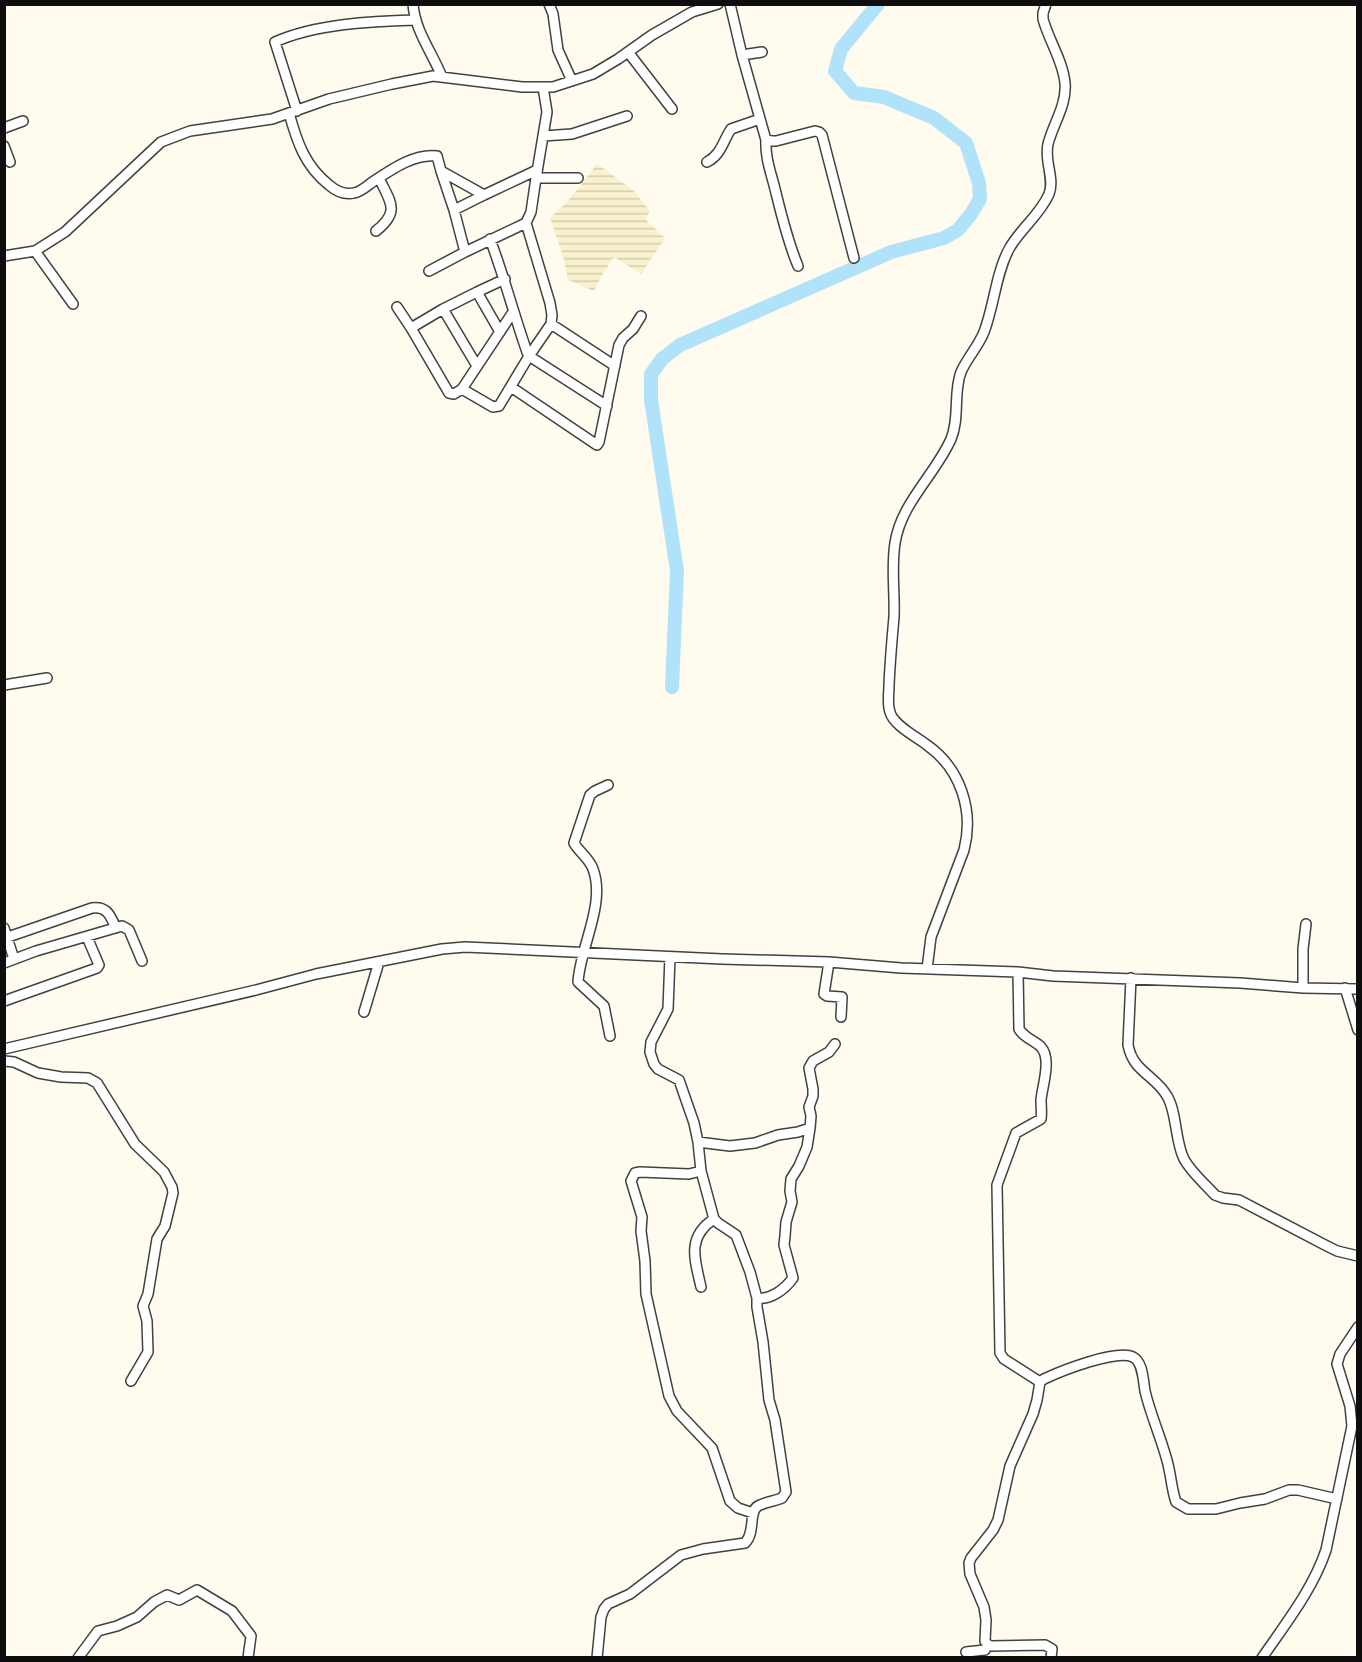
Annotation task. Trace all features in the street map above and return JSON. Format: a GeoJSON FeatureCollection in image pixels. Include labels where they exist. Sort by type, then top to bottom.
{"type":"FeatureCollection","features":[{"type":"Feature","properties":{"kind":"street"},"geometry":{"type":"LineString","coordinates":[[413,4],[418,29],[442,76]]}},
{"type":"Feature","properties":{"kind":"street"},"geometry":{"type":"LineString","coordinates":[[549,4],[553,14],[558,50],[572,81]]}},
{"type":"Feature","properties":{"kind":"street"},"geometry":{"type":"LineString","coordinates":[[4,256],[35,251],[65,232],[161,142],[190,130],[272,119],[329,99],[433,76],[484,83],[553,87],[592,74],[692,12],[718,4]]}},
{"type":"Feature","properties":{"kind":"street"},"geometry":{"type":"LineString","coordinates":[[730,4],[766,140],[768,165],[784,229],[798,266]]}},
{"type":"Feature","properties":{"kind":"street"},"geometry":{"type":"LineString","coordinates":[[927,969],[932,937],[964,850],[968,819],[963,790],[950,769],[933,749],[894,720],[890,713],[888,694],[894,614],[895,543],[911,501],[948,445],[953,433],[960,375],[979,344],[985,329],[1008,251],[1040,209],[1051,189],[1046,160],[1047,147],[1062,107],[1066,87],[1063,67],[1043,19],[1046,4]]}},
{"type":"Feature","properties":{"kind":"street"},"geometry":{"type":"LineString","coordinates":[[415,20],[377,21],[305,32],[275,42],[293,112],[298,144],[316,174],[332,188],[344,194],[356,193],[418,157],[438,156],[465,252]]}},
{"type":"Feature","properties":{"kind":"street"},"geometry":{"type":"LineString","coordinates":[[628,52],[672,109]]}},
{"type":"Feature","properties":{"kind":"street"},"geometry":{"type":"LineString","coordinates":[[742,55],[762,52]]}},
{"type":"Feature","properties":{"kind":"street"},"geometry":{"type":"LineString","coordinates":[[462,389],[496,407],[499,406],[551,324],[550,303],[526,223],[531,212],[547,112],[543,87]]}},
{"type":"Feature","properties":{"kind":"street"},"geometry":{"type":"LineString","coordinates":[[543,136],[573,134],[627,116]]}},
{"type":"Feature","properties":{"kind":"street"},"geometry":{"type":"LineString","coordinates":[[707,162],[715,157],[730,129],[760,119]]}},
{"type":"Feature","properties":{"kind":"street"},"geometry":{"type":"LineString","coordinates":[[4,128],[23,121]]}},
{"type":"Feature","properties":{"kind":"street"},"geometry":{"type":"LineString","coordinates":[[766,140],[776,141],[815,131],[822,135],[854,258]]}},
{"type":"Feature","properties":{"kind":"street"},"geometry":{"type":"LineString","coordinates":[[4,146],[10,162]]}},
{"type":"Feature","properties":{"kind":"street"},"geometry":{"type":"LineString","coordinates":[[441,171],[484,195]]}},
{"type":"Feature","properties":{"kind":"street"},"geometry":{"type":"LineString","coordinates":[[454,210],[484,195],[537,174],[578,178]]}},
{"type":"Feature","properties":{"kind":"street"},"geometry":{"type":"LineString","coordinates":[[376,231],[385,224],[393,208],[380,178]]}},
{"type":"Feature","properties":{"kind":"street"},"geometry":{"type":"LineString","coordinates":[[429,271],[526,223]]}},
{"type":"Feature","properties":{"kind":"street"},"geometry":{"type":"LineString","coordinates":[[490,239],[529,356],[607,406]]}},
{"type":"Feature","properties":{"kind":"street"},"geometry":{"type":"LineString","coordinates":[[35,251],[73,304]]}},
{"type":"Feature","properties":{"kind":"street"},"geometry":{"type":"LineString","coordinates":[[411,328],[443,309],[505,279]]}},
{"type":"Feature","properties":{"kind":"street"},"geometry":{"type":"LineString","coordinates":[[477,292],[500,332]]}},
{"type":"Feature","properties":{"kind":"street"},"geometry":{"type":"LineString","coordinates":[[397,307],[449,393],[454,394],[462,389],[513,312]]}},
{"type":"Feature","properties":{"kind":"street"},"geometry":{"type":"LineString","coordinates":[[443,309],[477,366]]}},
{"type":"Feature","properties":{"kind":"street"},"geometry":{"type":"LineString","coordinates":[[511,387],[597,445],[619,345],[641,316]]}},
{"type":"Feature","properties":{"kind":"street"},"geometry":{"type":"LineString","coordinates":[[551,324],[615,366]]}},
{"type":"Feature","properties":{"kind":"street"},"geometry":{"type":"LineString","coordinates":[[4,685],[47,678]]}},
{"type":"Feature","properties":{"kind":"street"},"geometry":{"type":"LineString","coordinates":[[608,785],[590,795],[574,843],[593,867],[597,883],[578,982],[604,1006],[610,1036]]}},
{"type":"Feature","properties":{"kind":"street"},"geometry":{"type":"LineString","coordinates":[[15,959],[6,933],[98,907],[107,911],[114,925]]}},
{"type":"Feature","properties":{"kind":"street"},"geometry":{"type":"LineString","coordinates":[[1303,988],[1303,949],[1306,924]]}},
{"type":"Feature","properties":{"kind":"street"},"geometry":{"type":"LineString","coordinates":[[4,963],[87,937],[114,925],[129,930],[142,962]]}},
{"type":"Feature","properties":{"kind":"street"},"geometry":{"type":"LineString","coordinates":[[4,1001],[97,968],[99,965],[87,937]]}},
{"type":"Feature","properties":{"kind":"street"},"geometry":{"type":"LineString","coordinates":[[4,1049],[316,974],[442,949],[465,947],[829,962],[901,968],[1018,972],[1053,976],[1358,989]]}},
{"type":"Feature","properties":{"kind":"street"},"geometry":{"type":"LineString","coordinates":[[597,1658],[601,1617],[606,1606],[630,1594],[681,1555],[703,1549],[745,1543],[750,1536],[756,1507],[782,1498],[786,1492],[775,1420],[769,1400],[757,1298],[747,1264],[736,1234],[714,1219],[701,1171],[694,1123],[679,1080],[658,1069],[650,1052],[651,1042],[668,1009],[670,957]]}},
{"type":"Feature","properties":{"kind":"street"},"geometry":{"type":"LineString","coordinates":[[364,1012],[379,962]]}},
{"type":"Feature","properties":{"kind":"street"},"geometry":{"type":"LineString","coordinates":[[829,962],[825,994],[843,998],[841,1017]]}},
{"type":"Feature","properties":{"kind":"street"},"geometry":{"type":"LineString","coordinates":[[1018,972],[1019,1029],[1044,1051],[1046,1078],[1041,1119],[1016,1133],[997,1185],[1000,1353],[1004,1359],[1040,1382]]}},
{"type":"Feature","properties":{"kind":"street"},"geometry":{"type":"LineString","coordinates":[[1131,978],[1129,1054],[1136,1065],[1163,1090],[1169,1099],[1182,1154],[1187,1164],[1215,1195],[1239,1200],[1337,1251],[1358,1256]]}},
{"type":"Feature","properties":{"kind":"street"},"geometry":{"type":"LineString","coordinates":[[1345,988],[1358,1030]]}},
{"type":"Feature","properties":{"kind":"street"},"geometry":{"type":"LineString","coordinates":[[757,1298],[773,1296],[787,1286],[793,1278],[784,1245],[784,1236],[792,1203],[790,1191],[792,1179],[807,1147],[810,1128],[809,1107],[813,1089],[809,1068],[813,1061],[829,1052],[835,1044]]}},
{"type":"Feature","properties":{"kind":"street"},"geometry":{"type":"LineString","coordinates":[[4,1061],[14,1062],[38,1073],[88,1078],[97,1083],[135,1144],[170,1180],[173,1193],[165,1226],[157,1241],[148,1294],[143,1306],[147,1321],[148,1352],[131,1381]]}},
{"type":"Feature","properties":{"kind":"street"},"geometry":{"type":"LineString","coordinates":[[698,1142],[730,1146],[755,1143],[810,1128]]}},
{"type":"Feature","properties":{"kind":"street"},"geometry":{"type":"LineString","coordinates":[[701,1171],[689,1174],[640,1172],[635,1173],[632,1177],[631,1181],[642,1217],[646,1294],[669,1396],[677,1412],[712,1448],[730,1501],[738,1508],[753,1513]]}},
{"type":"Feature","properties":{"kind":"street"},"geometry":{"type":"LineString","coordinates":[[701,1287],[694,1253],[696,1242],[706,1224],[714,1219]]}},
{"type":"Feature","properties":{"kind":"street"},"geometry":{"type":"LineString","coordinates":[[1262,1658],[1316,1575],[1326,1550],[1352,1426],[1350,1406],[1337,1364],[1340,1354],[1358,1327]]}},
{"type":"Feature","properties":{"kind":"street"},"geometry":{"type":"LineString","coordinates":[[1040,1382],[1097,1358],[1129,1356],[1135,1358],[1139,1363],[1148,1401],[1167,1459],[1176,1502],[1188,1509],[1216,1509],[1264,1499],[1289,1490],[1337,1499]]}},
{"type":"Feature","properties":{"kind":"street"},"geometry":{"type":"LineString","coordinates":[[986,1650],[984,1607],[970,1574],[969,1563],[998,1520],[1010,1466],[1038,1400],[1040,1382]]}},
{"type":"Feature","properties":{"kind":"street"},"geometry":{"type":"LineString","coordinates":[[78,1658],[100,1630],[117,1626],[137,1617],[154,1602],[167,1595],[179,1600],[197,1590],[232,1611],[251,1636],[248,1658]]}},
{"type":"Feature","properties":{"kind":"street"},"geometry":{"type":"LineString","coordinates":[[966,1652],[986,1650],[991,1646],[1047,1645],[1052,1651],[1051,1658]]}},
{"type":"Feature","properties":{"kind":"shaded area"},"geometry":{"type":"Polygon","coordinates":[[[597,164],[633,190],[650,211],[645,219],[665,238],[641,274],[614,257],[594,291],[568,280],[564,259],[550,218],[568,201],[597,164]]]}},
{"type":"Feature","properties":{"kind":"waterway"},"geometry":{"type":"LineString","coordinates":[[672,687],[677,571],[651,400],[651,374],[662,359],[680,345],[891,252],[944,238],[958,230],[980,199],[979,183],[966,143],[934,118],[884,97],[854,93],[835,71],[841,49],[878,4]]}}]}
